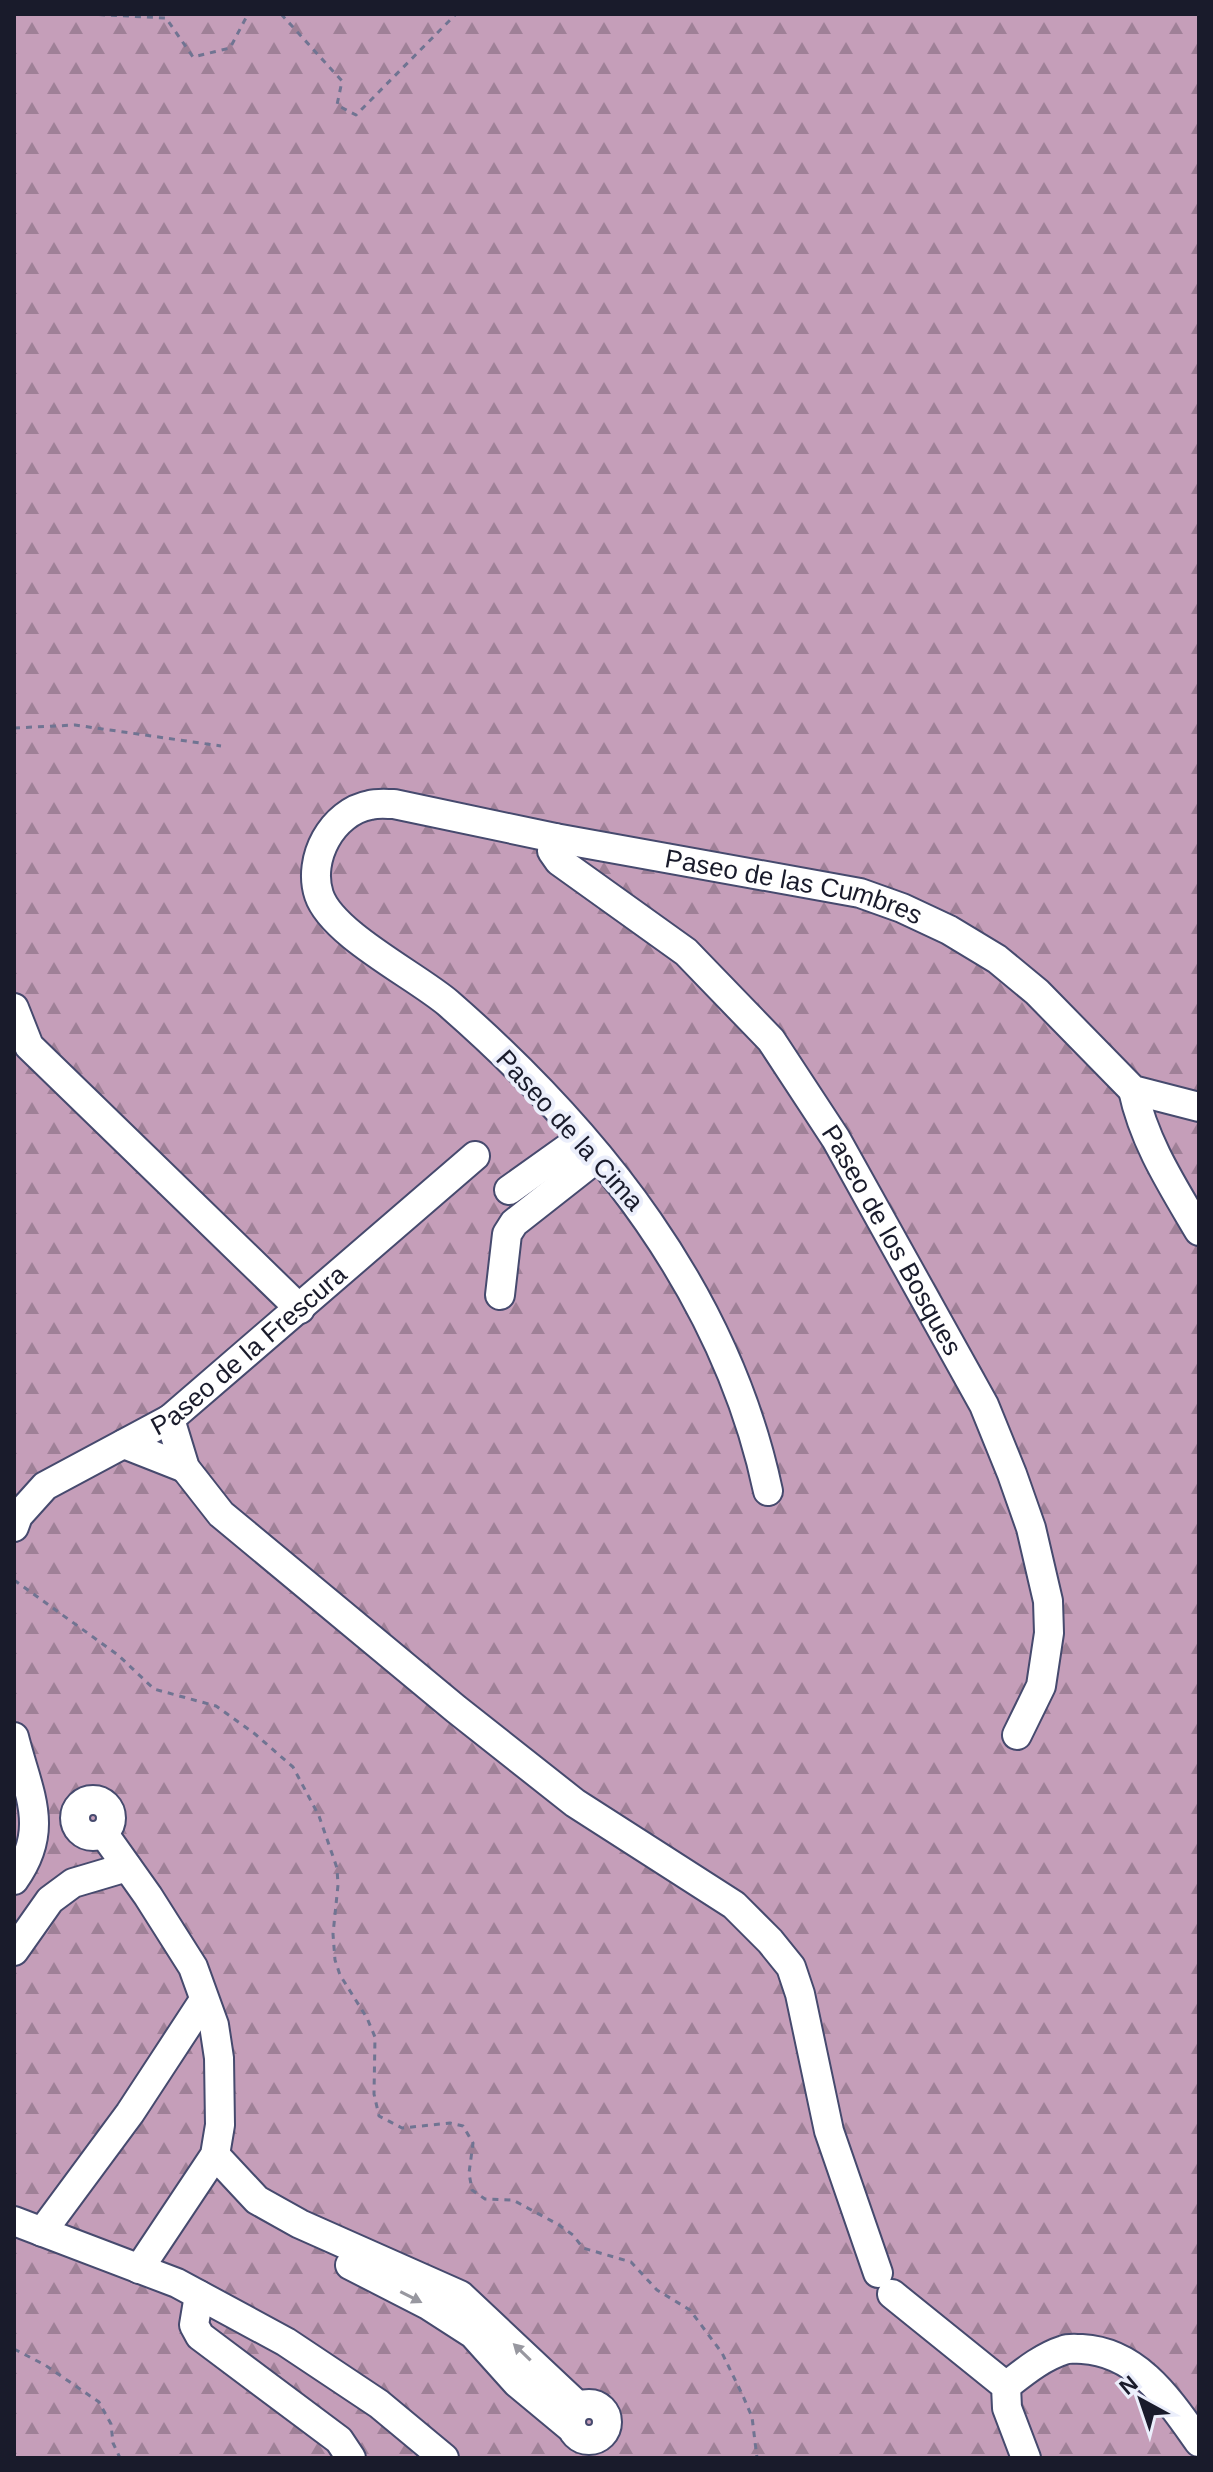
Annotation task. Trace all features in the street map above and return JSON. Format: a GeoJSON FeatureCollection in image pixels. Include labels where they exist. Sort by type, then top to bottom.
{"type":"FeatureCollection","features":[{"type":"Feature","properties":{"kind":"street","name":"Paseo de las Cumbres"},"geometry":{"type":"LineString","coordinates":[[333,828],[351,812],[370,804],[394,804],[555,838],[860,893],[949,930],[997,959],[1037,992],[1133,1090],[1199,1107]]}},
{"type":"Feature","properties":{"kind":"street","name":"Paseo de la Cima"},"geometry":{"type":"LineString","coordinates":[[333,828],[317,862],[319,895],[329,913],[349,933],[433,992],[520,1068],[590,1147],[652,1224],[683,1274],[718,1341],[745,1404],[768,1491]]}},
{"type":"Feature","properties":{"kind":"street","name":"Paseo de los Bosques"},"geometry":{"type":"LineString","coordinates":[[555,838],[552,851],[559,861],[686,952],[771,1040],[836,1139],[984,1405],[1031,1528],[1048,1601],[1049,1633],[1041,1686],[1017,1735]]}},
{"type":"Feature","properties":{"kind":"street"},"geometry":{"type":"LineString","coordinates":[[14,1008],[22,1052],[300,1309]]}},
{"type":"Feature","properties":{"kind":"street"},"geometry":{"type":"LineString","coordinates":[[1133,1090],[1139,1119],[1152,1147],[1199,1231]]}},
{"type":"Feature","properties":{"kind":"street"},"geometry":{"type":"LineString","coordinates":[[509,1190],[590,1147]]}},
{"type":"Feature","properties":{"kind":"street"},"geometry":{"type":"LineString","coordinates":[[500,1295],[507,1234],[514,1223],[590,1147]]}},
{"type":"Feature","properties":{"kind":"street","name":"Paseo de la Frescura"},"geometry":{"type":"LineString","coordinates":[[14,1527],[18,1516],[45,1486],[170,1419],[475,1156]]}},
{"type":"Feature","properties":{"kind":"street"},"geometry":{"type":"LineString","coordinates":[[170,1419],[185,1468],[221,1514],[456,1709],[575,1803],[734,1905],[770,1941],[791,1967],[800,1994],[829,2131],[885,2283],[1006,2386],[1007,2408],[1026,2458]]}},
{"type":"Feature","properties":{"kind":"street"},"geometry":{"type":"LineString","coordinates":[[124,1444],[185,1468]]}},
{"type":"Feature","properties":{"kind":"street"},"geometry":{"type":"LineString","coordinates":[[14,1737],[36,1822],[33,1846],[14,1880]]}},
{"type":"Feature","properties":{"kind":"street"},"geometry":{"type":"LineString","coordinates":[[104,1834],[193,1967],[214,2025],[219,2058],[220,2125],[215,2155],[139,2269]]}},
{"type":"Feature","properties":{"kind":"street"},"geometry":{"type":"LineString","coordinates":[[14,1951],[50,1900],[73,1883],[127,1867]]}},
{"type":"Feature","properties":{"kind":"street"},"geometry":{"type":"LineString","coordinates":[[42,2232],[130,2113],[204,2000]]}},
{"type":"Feature","properties":{"kind":"street"},"geometry":{"type":"LineString","coordinates":[[215,2155],[257,2200],[300,2224],[332,2256],[428,2305],[474,2321],[517,2383],[574,2417]]}},
{"type":"Feature","properties":{"kind":"street"},"geometry":{"type":"LineString","coordinates":[[14,2221],[177,2283],[286,2342],[379,2404],[444,2458]]}},
{"type":"Feature","properties":{"kind":"street"},"geometry":{"type":"LineString","coordinates":[[199,2295],[194,2325],[200,2336],[339,2440],[351,2458]]}},
{"type":"Feature","properties":{"kind":"street"},"geometry":{"type":"LineString","coordinates":[[1006,2386],[1032,2365],[1066,2349],[1096,2350],[1131,2364],[1165,2394],[1199,2442]]}},
{"type":"Feature","properties":{"kind":"path"},"geometry":{"type":"LineString","coordinates":[[87,14],[166,18],[193,57],[230,48],[248,14]]}},
{"type":"Feature","properties":{"kind":"path"},"geometry":{"type":"LineString","coordinates":[[281,14],[342,81],[337,105],[356,115],[456,14]]}},
{"type":"Feature","properties":{"kind":"path"},"geometry":{"type":"LineString","coordinates":[[14,728],[75,725],[221,746]]}},
{"type":"Feature","properties":{"kind":"path"},"geometry":{"type":"LineString","coordinates":[[14,1580],[118,1655],[154,1689],[216,1706],[293,1767],[319,1816],[337,1868],[333,1934],[335,1960],[340,1975],[375,2037],[374,2094],[379,2116],[402,2128],[450,2123],[463,2126],[473,2143],[469,2173],[472,2190],[485,2199],[513,2200],[559,2225],[573,2235],[583,2248],[631,2262],[657,2290],[690,2310],[722,2353],[743,2396],[752,2417],[757,2458]]}},
{"type":"Feature","properties":{"kind":"path"},"geometry":{"type":"LineString","coordinates":[[14,2349],[45,2365],[99,2402],[111,2424],[113,2443],[120,2458]]}},
{"type":"Feature","properties":{"kind":"green space"},"geometry":{"type":"Polygon","coordinates":[[[14,14],[1199,14],[1199,2458],[14,2458],[14,14]]]}}]}
